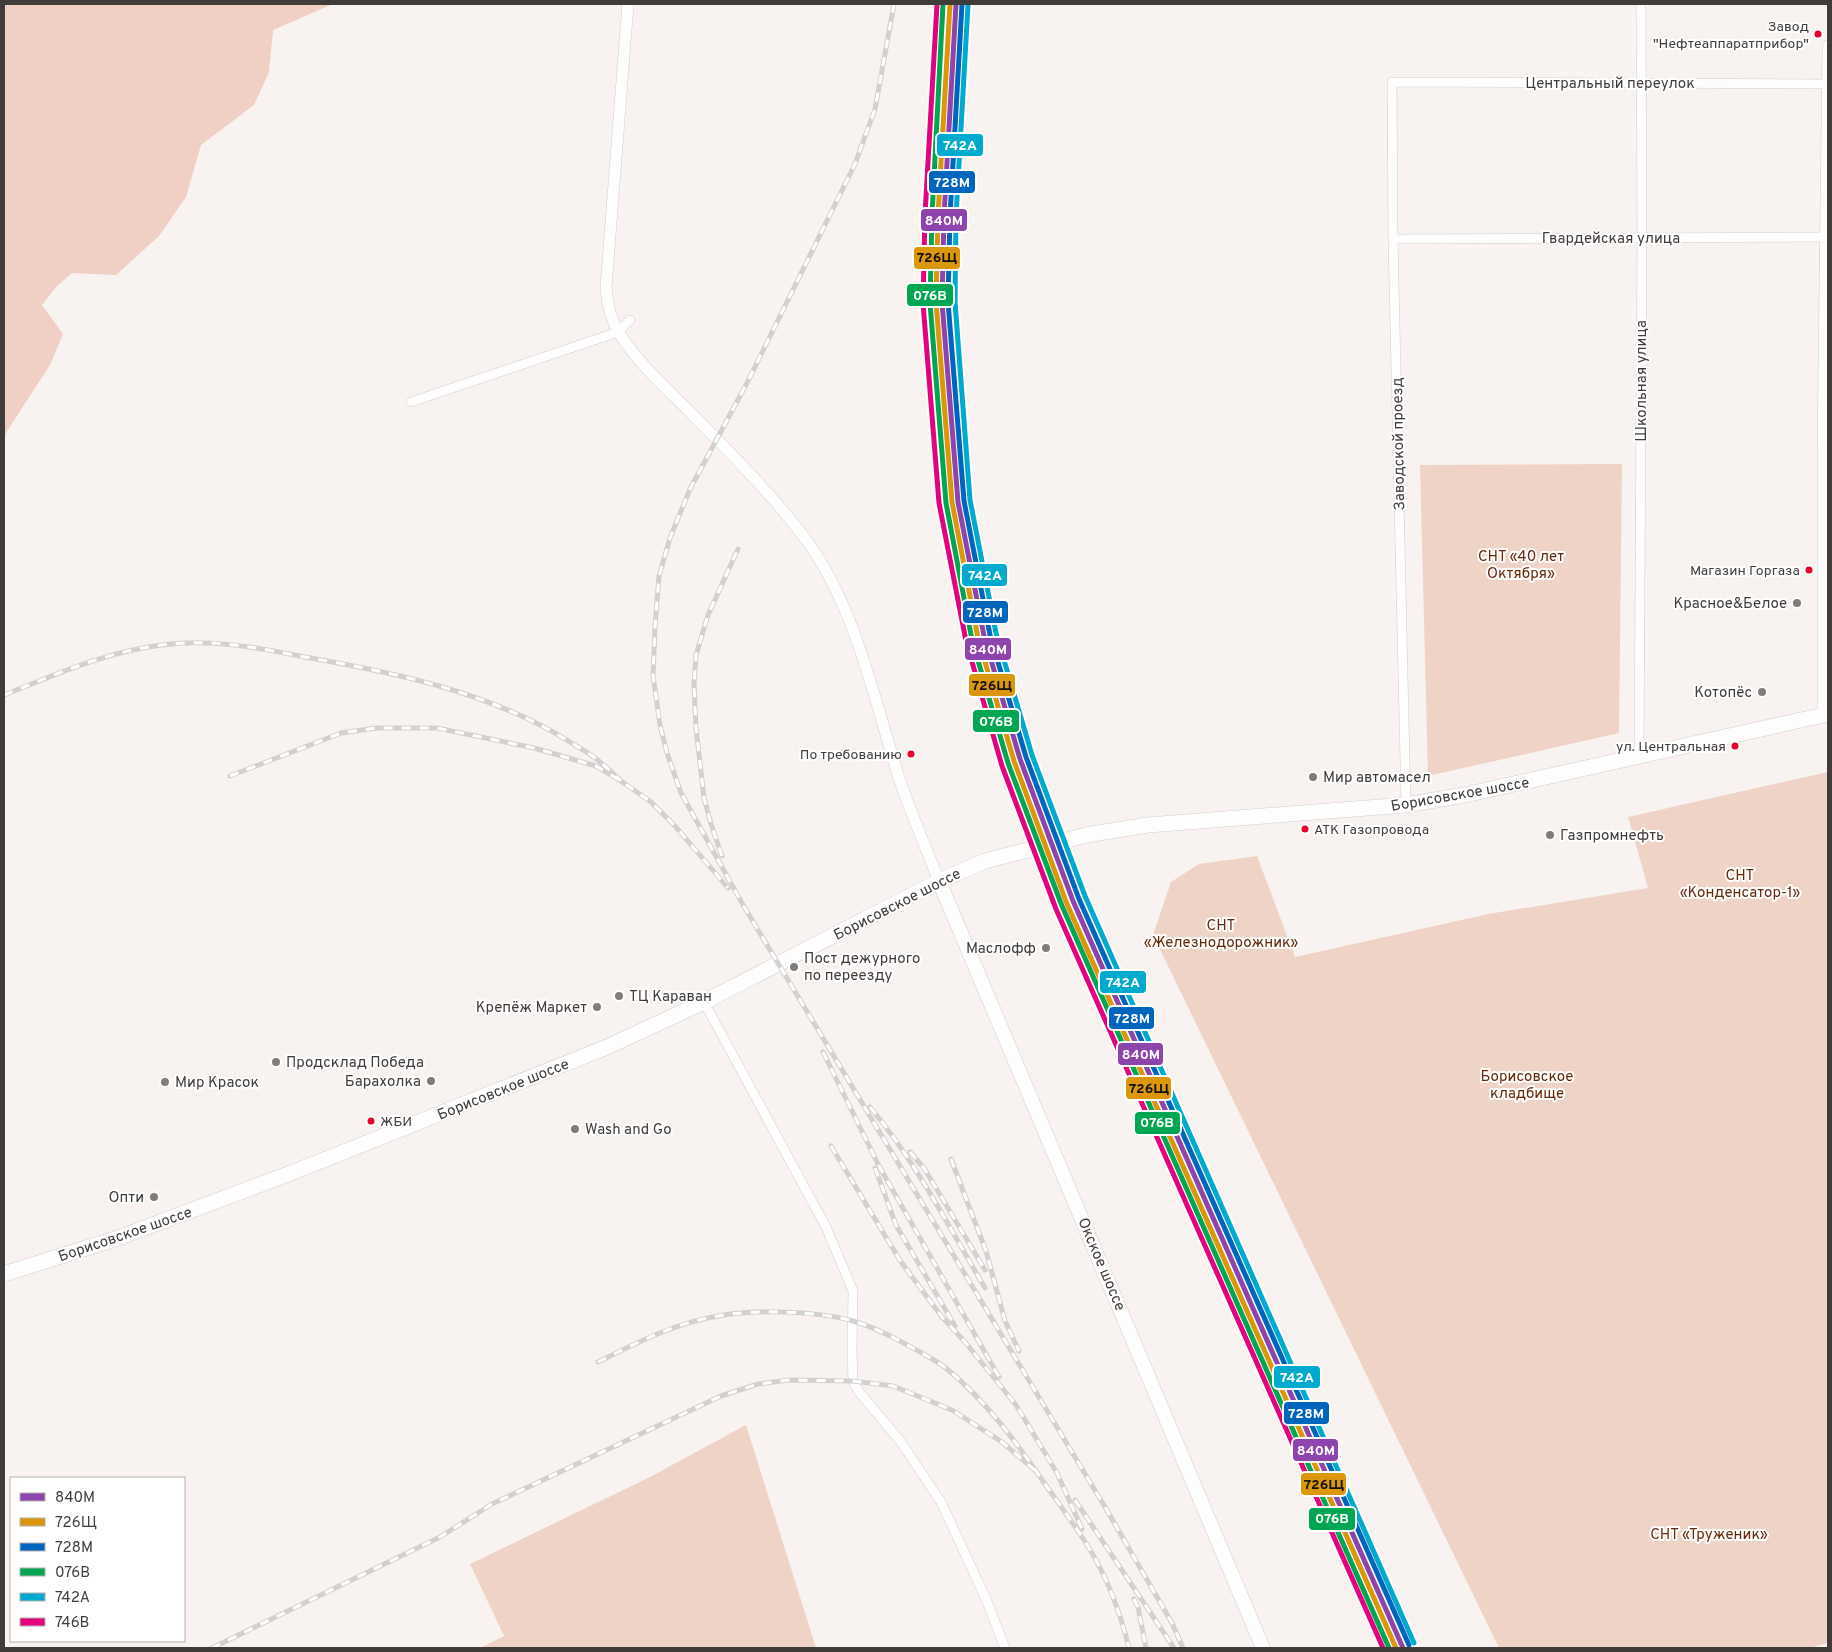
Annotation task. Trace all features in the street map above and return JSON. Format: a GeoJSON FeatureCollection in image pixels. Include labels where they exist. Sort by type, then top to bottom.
{"type":"FeatureCollection","features":[{"type":"Feature","properties":{"kind":"main road","name":"Борисовское шоссе"},"geometry":{"type":"LineString","coordinates":[[4,1274],[115,1239],[358,1148],[607,1047],[704,1002],[939,881],[985,862],[1086,835],[1148,825],[1406,805],[1469,794],[1826,715]]}},
{"type":"Feature","properties":{"kind":"main road","name":"Окское шоссе"},"geometry":{"type":"LineString","coordinates":[[939,881],[1263,1648]]}},
{"type":"Feature","properties":{"kind":"street"},"geometry":{"type":"LineString","coordinates":[[628,4],[606,287],[607,303],[618,332],[646,368],[761,484],[806,539],[823,566],[857,641],[899,778],[939,881]]}},
{"type":"Feature","properties":{"kind":"street","name":"Школьная улица"},"geometry":{"type":"LineString","coordinates":[[1639,757],[1642,238],[1641,4]]}},
{"type":"Feature","properties":{"kind":"street"},"geometry":{"type":"LineString","coordinates":[[1826,715],[1823,452],[1828,237],[1828,46]]}},
{"type":"Feature","properties":{"kind":"street","name":"Центральный переулок"},"geometry":{"type":"LineString","coordinates":[[1392,82],[1828,84]]}},
{"type":"Feature","properties":{"kind":"street","name":"Заводской проезд"},"geometry":{"type":"LineString","coordinates":[[1392,82],[1393,239],[1406,805]]}},
{"type":"Feature","properties":{"kind":"street","name":"Гвардейская улица"},"geometry":{"type":"LineString","coordinates":[[1393,239],[1828,237]]}},
{"type":"Feature","properties":{"kind":"street"},"geometry":{"type":"LineString","coordinates":[[410,402],[618,332],[630,320]]}},
{"type":"Feature","properties":{"kind":"street"},"geometry":{"type":"LineString","coordinates":[[704,1002],[826,1227],[853,1291],[852,1352],[854,1381],[859,1392],[901,1442],[941,1502],[986,1599],[1006,1648]]}},
{"type":"Feature","properties":{"kind":"green space","name":"СНТ «40 лет Октября»"},"geometry":{"type":"Polygon","coordinates":[[[1622,464],[1619,733],[1428,776],[1420,465],[1622,464]]]}},
{"type":"Feature","properties":{"kind":"green space"},"geometry":{"type":"Polygon","coordinates":[[[1828,772],[1828,1643],[1809,1648],[1499,1648],[1153,935],[1171,882],[1199,864],[1257,856],[1295,957],[1488,914],[1648,888],[1628,817],[1828,772]]]}},
{"type":"Feature","properties":{"kind":"green space"},"geometry":{"type":"Polygon","coordinates":[[[746,1425],[816,1648],[480,1648],[504,1636],[470,1564],[650,1477],[746,1425]]]}},
{"type":"Feature","properties":{"kind":"shaded area"},"geometry":{"type":"Polygon","coordinates":[[[4,4],[333,4],[273,30],[269,72],[254,105],[201,145],[186,197],[159,236],[116,275],[72,273],[57,286],[42,305],[63,334],[50,365],[4,436],[4,4]]]}},
{"type":"Feature","properties":{"kind":"railway"},"geometry":{"type":"LineString","coordinates":[[894,4],[875,109],[855,164],[747,383],[690,489],[670,538],[659,576],[655,627],[653,676],[660,725],[667,753],[681,793],[743,905],[1105,1507],[1172,1623],[1183,1648]]}},
{"type":"Feature","properties":{"kind":"railway"},"geometry":{"type":"LineString","coordinates":[[722,856],[704,798],[696,728],[694,685],[696,655],[708,615],[738,549]]}},
{"type":"Feature","properties":{"kind":"railway"},"geometry":{"type":"LineString","coordinates":[[4,695],[101,658],[141,648],[180,643],[216,643],[252,647],[374,670],[475,697],[508,710],[570,742],[595,758],[621,781]]}},
{"type":"Feature","properties":{"kind":"railway"},"geometry":{"type":"LineString","coordinates":[[230,776],[341,733],[376,728],[437,728],[534,748],[596,766],[651,802],[675,826],[728,888]]}},
{"type":"Feature","properties":{"kind":"railway"},"geometry":{"type":"LineString","coordinates":[[823,1052],[879,1166],[999,1377]]}},
{"type":"Feature","properties":{"kind":"railway"},"geometry":{"type":"LineString","coordinates":[[870,1107],[917,1172],[985,1288]]}},
{"type":"Feature","properties":{"kind":"railway"},"geometry":{"type":"LineString","coordinates":[[831,1146],[901,1262],[942,1317],[965,1342],[1016,1405],[1057,1473],[1082,1529]]}},
{"type":"Feature","properties":{"kind":"railway"},"geometry":{"type":"LineString","coordinates":[[910,1152],[924,1168],[985,1270]]}},
{"type":"Feature","properties":{"kind":"railway"},"geometry":{"type":"LineString","coordinates":[[951,1159],[986,1251],[1005,1321],[1019,1351]]}},
{"type":"Feature","properties":{"kind":"railway"},"geometry":{"type":"LineString","coordinates":[[875,1168],[896,1225],[955,1326]]}},
{"type":"Feature","properties":{"kind":"railway"},"geometry":{"type":"LineString","coordinates":[[598,1362],[641,1341],[686,1323],[749,1312],[804,1313],[853,1321],[871,1327],[922,1353],[961,1381],[988,1409],[1023,1453],[1087,1544],[1114,1599],[1129,1648]]}},
{"type":"Feature","properties":{"kind":"railway"},"geometry":{"type":"LineString","coordinates":[[212,1648],[440,1537],[492,1504],[721,1396],[758,1384],[789,1380],[853,1381],[893,1386],[952,1410],[1002,1442],[1037,1472]]}},
{"type":"Feature","properties":{"kind":"railway"},"geometry":{"type":"LineString","coordinates":[[1075,1500],[1174,1648]]}},
{"type":"Feature","properties":{"kind":"railway"},"geometry":{"type":"LineString","coordinates":[[1134,1599],[1138,1607],[1146,1648]]}},
{"type":"Feature","properties":{"kind":"transit line","name":"746В"},"geometry":{"type":"LineString","coordinates":[[937,4],[925,215],[923,303],[939,503],[966,641],[1002,766],[1056,909],[1383,1648]]}},
{"type":"Feature","properties":{"kind":"transit line","name":"076В"},"geometry":{"type":"LineString","coordinates":[[943,4],[932,215],[930,303],[946,503],[972,640],[1008,763],[1062,906],[1389,1648]]}},
{"type":"Feature","properties":{"kind":"transit line","name":"726Щ"},"geometry":{"type":"LineString","coordinates":[[950,4],[938,216],[936,302],[952,502],[978,638],[1014,761],[1067,904],[1396,1648]]}},
{"type":"Feature","properties":{"kind":"transit line","name":"840М"},"geometry":{"type":"LineString","coordinates":[[956,4],[944,216],[942,302],[958,502],[984,636],[1020,759],[1073,901],[1403,1648]]}},
{"type":"Feature","properties":{"kind":"transit line","name":"728М"},"geometry":{"type":"LineString","coordinates":[[962,4],[950,216],[948,302],[964,501],[990,635],[1026,757],[1079,899],[1409,1645]]}},
{"type":"Feature","properties":{"kind":"transit line","name":"742А"},"geometry":{"type":"LineString","coordinates":[[968,5],[956,216],[955,302],[970,500],[996,633],[1032,755],[1085,896],[1414,1643]]}},
{"type":"Feature","properties":{"kind":"place","name":"Завод \"Нефтеаппаратприбор\""},"geometry":{"type":"Point","coordinates":[1818,34]}},
{"type":"Feature","properties":{"kind":"place","name":"Магазин Горгаза"},"geometry":{"type":"Point","coordinates":[1809,570]}},
{"type":"Feature","properties":{"kind":"place","name":"Красное&Белое"},"geometry":{"type":"Point","coordinates":[1797,603]}},
{"type":"Feature","properties":{"kind":"place","name":"Котопёс"},"geometry":{"type":"Point","coordinates":[1762,692]}},
{"type":"Feature","properties":{"kind":"place","name":"ул. Центральная"},"geometry":{"type":"Point","coordinates":[1735,746]}},
{"type":"Feature","properties":{"kind":"place","name":"По требованию"},"geometry":{"type":"Point","coordinates":[911,754]}},
{"type":"Feature","properties":{"kind":"place","name":"Мир автомасел"},"geometry":{"type":"Point","coordinates":[1313,777]}},
{"type":"Feature","properties":{"kind":"place","name":"АТК Газопровода"},"geometry":{"type":"Point","coordinates":[1305,829]}},
{"type":"Feature","properties":{"kind":"place","name":"Газпромнефть"},"geometry":{"type":"Point","coordinates":[1550,835]}},
{"type":"Feature","properties":{"kind":"place","name":"Маслофф"},"geometry":{"type":"Point","coordinates":[1046,948]}},
{"type":"Feature","properties":{"kind":"place","name":"Пост дежурного по переезду"},"geometry":{"type":"Point","coordinates":[794,967]}},
{"type":"Feature","properties":{"kind":"place","name":"ТЦ Караван"},"geometry":{"type":"Point","coordinates":[619,996]}},
{"type":"Feature","properties":{"kind":"place","name":"Крепёж Маркет"},"geometry":{"type":"Point","coordinates":[597,1007]}},
{"type":"Feature","properties":{"kind":"place","name":"Продсклад Победа"},"geometry":{"type":"Point","coordinates":[276,1062]}},
{"type":"Feature","properties":{"kind":"place","name":"Барахолка"},"geometry":{"type":"Point","coordinates":[431,1081]}},
{"type":"Feature","properties":{"kind":"place","name":"Мир Красок"},"geometry":{"type":"Point","coordinates":[165,1082]}},
{"type":"Feature","properties":{"kind":"place","name":"ЖБИ"},"geometry":{"type":"Point","coordinates":[371,1121]}},
{"type":"Feature","properties":{"kind":"place","name":"Wash and Go"},"geometry":{"type":"Point","coordinates":[575,1129]}},
{"type":"Feature","properties":{"kind":"place","name":"Опти"},"geometry":{"type":"Point","coordinates":[154,1197]}},
{"type":"Feature","properties":{"kind":"park label","name":"СНТ «Конденсатор-1»"},"geometry":{"type":"Point","coordinates":[1740,884]}},
{"type":"Feature","properties":{"kind":"park label","name":"СНТ «Железнодорожник»"},"geometry":{"type":"Point","coordinates":[1221,934]}},
{"type":"Feature","properties":{"kind":"park label","name":"Борисовское кладбище"},"geometry":{"type":"Point","coordinates":[1527,1084]}},
{"type":"Feature","properties":{"kind":"park label","name":"СНТ «Труженик»"},"geometry":{"type":"Point","coordinates":[1709,1534]}}]}
